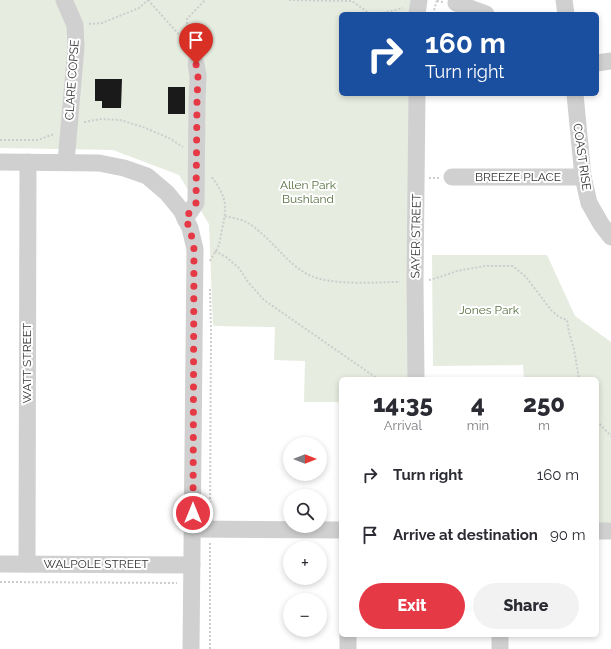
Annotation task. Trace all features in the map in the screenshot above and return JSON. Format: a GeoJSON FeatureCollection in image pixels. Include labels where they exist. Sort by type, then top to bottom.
{"type":"FeatureCollection","features":[{"type":"Feature","properties":{"kind":"street","name":"CLARE COPSE"},"geometry":{"type":"LineString","coordinates":[[64,0],[75,25],[76,47],[66,162]]}},
{"type":"Feature","properties":{"kind":"street"},"geometry":{"type":"LineString","coordinates":[[564,0],[566,12]]}},
{"type":"Feature","properties":{"kind":"street"},"geometry":{"type":"LineString","coordinates":[[456,4],[480,12]]}},
{"type":"Feature","properties":{"kind":"street"},"geometry":{"type":"LineString","coordinates":[[599,62],[611,61]]}},
{"type":"Feature","properties":{"kind":"street"},"geometry":{"type":"LineString","coordinates":[[185,219],[196,203],[198,76],[196,64]]}},
{"type":"Feature","properties":{"kind":"street","name":"SAYER STREET"},"geometry":{"type":"LineString","coordinates":[[416,377],[417,96]]}},
{"type":"Feature","properties":{"kind":"street","name":"COAST RISE"},"geometry":{"type":"LineString","coordinates":[[575,96],[583,177],[589,203],[601,224],[611,237]]}},
{"type":"Feature","properties":{"kind":"street"},"geometry":{"type":"LineString","coordinates":[[0,162],[99,163],[124,168],[147,176],[167,193],[181,210],[190,228],[194,249],[191,649]]}},
{"type":"Feature","properties":{"kind":"street","name":"WATT STREET"},"geometry":{"type":"LineString","coordinates":[[26,564],[28,162]]}},
{"type":"Feature","properties":{"kind":"street","name":"BREEZE PLACE"},"geometry":{"type":"LineString","coordinates":[[452,177],[583,177]]}},
{"type":"Feature","properties":{"kind":"street"},"geometry":{"type":"LineString","coordinates":[[193,529],[339,530]]}},
{"type":"Feature","properties":{"kind":"street"},"geometry":{"type":"LineString","coordinates":[[599,531],[611,531]]}},
{"type":"Feature","properties":{"kind":"street","name":"WALPOLE STREET"},"geometry":{"type":"LineString","coordinates":[[0,564],[192,565]]}},
{"type":"Feature","properties":{"kind":"street"},"geometry":{"type":"LineString","coordinates":[[348,637],[348,649]]}},
{"type":"Feature","properties":{"kind":"street"},"geometry":{"type":"LineString","coordinates":[[500,637],[500,649]]}},
{"type":"Feature","properties":{"kind":"path"},"geometry":{"type":"LineString","coordinates":[[75,25],[102,23],[139,8],[148,0],[183,39],[187,38],[188,19],[205,0]]}},
{"type":"Feature","properties":{"kind":"path"},"geometry":{"type":"LineString","coordinates":[[289,0],[352,1],[367,12]]}},
{"type":"Feature","properties":{"kind":"path"},"geometry":{"type":"LineString","coordinates":[[434,12],[437,0]]}},
{"type":"Feature","properties":{"kind":"path"},"geometry":{"type":"LineString","coordinates":[[389,12],[415,7]]}},
{"type":"Feature","properties":{"kind":"path"},"geometry":{"type":"LineString","coordinates":[[0,140],[38,140],[83,122],[101,119],[120,120],[143,127],[169,138],[190,152],[208,172],[221,190],[225,204],[225,216],[218,247],[210,262]]}},
{"type":"Feature","properties":{"kind":"path"},"geometry":{"type":"LineString","coordinates":[[215,251],[226,257],[239,268],[248,282],[264,300],[375,377]]}},
{"type":"Feature","properties":{"kind":"path"},"geometry":{"type":"LineString","coordinates":[[210,285],[210,649]]}},
{"type":"Feature","properties":{"kind":"path"},"geometry":{"type":"LineString","coordinates":[[599,423],[611,436]]}},
{"type":"Feature","properties":{"kind":"path"},"geometry":{"type":"LineString","coordinates":[[0,582],[177,583]]}},
{"type":"Feature","properties":{"kind":"green space","name":"Allen Park Bushland"},"geometry":{"type":"Polygon","coordinates":[[[0,0],[413,0],[412,12],[339,12],[339,96],[411,96],[408,377],[339,377],[339,402],[304,402],[305,361],[274,360],[275,327],[213,326],[209,224],[179,175],[113,150],[0,148],[0,0]]]}},
{"type":"Feature","properties":{"kind":"green space","name":"Jones Park"},"geometry":{"type":"Polygon","coordinates":[[[432,255],[547,255],[575,316],[611,342],[611,525],[599,525],[599,377],[524,377],[523,365],[433,366],[432,255]]]}},
{"type":"Feature","properties":{"kind":"building"},"geometry":{"type":"Polygon","coordinates":[[[95,79],[122,79],[121,108],[102,108],[102,101],[95,101],[95,79]]]}},
{"type":"Feature","properties":{"kind":"building"},"geometry":{"type":"Polygon","coordinates":[[[168,87],[185,87],[185,114],[168,114],[168,87]]]}},
{"type":"Feature","properties":{"kind":"route"},"geometry":{"type":"LineString","coordinates":[[193,513],[194,249],[190,228],[185,219],[196,203],[198,76],[196,64]]}}]}
